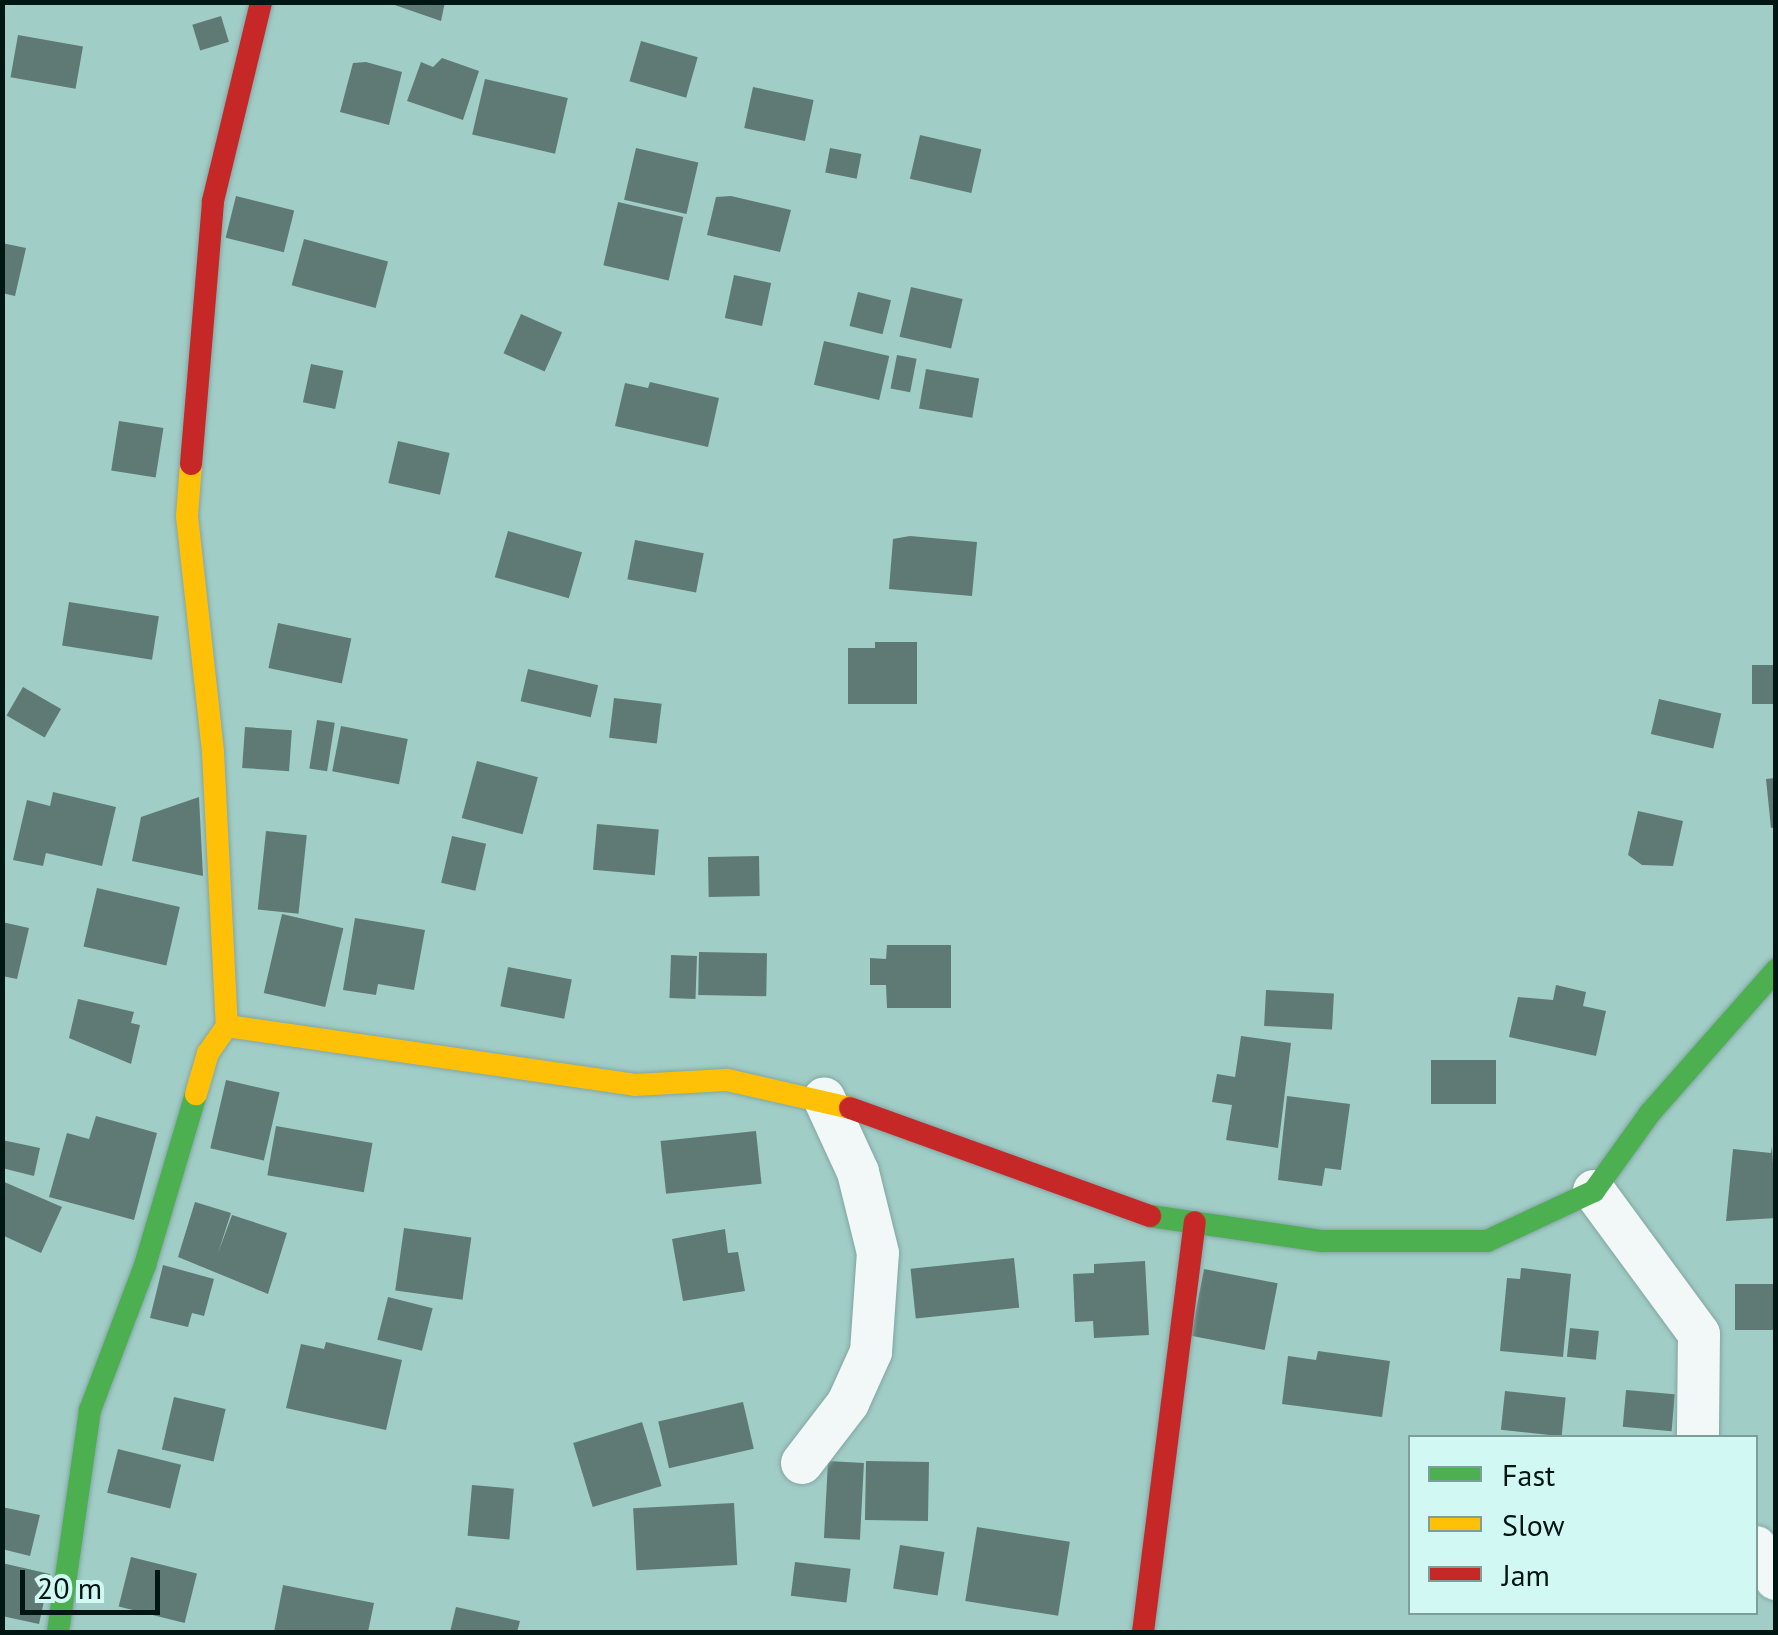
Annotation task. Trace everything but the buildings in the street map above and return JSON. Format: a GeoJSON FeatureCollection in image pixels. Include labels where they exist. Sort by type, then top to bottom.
{"type":"FeatureCollection","features":[{"type":"Feature","properties":{"kind":"street"},"geometry":{"type":"LineString","coordinates":[[58,1632],[90,1410],[145,1264],[208,1052],[227,1026],[213,753],[187,516],[212,202],[261,2]]}},
{"type":"Feature","properties":{"kind":"street"},"geometry":{"type":"LineString","coordinates":[[227,1026],[634,1086],[728,1080],[824,1098],[1126,1212],[1322,1241],[1487,1241],[1594,1191],[1650,1112],[1776,970]]}},
{"type":"Feature","properties":{"kind":"street"},"geometry":{"type":"LineString","coordinates":[[802,1464],[848,1403],[871,1352],[878,1253],[858,1172],[824,1098]]}},
{"type":"Feature","properties":{"kind":"street"},"geometry":{"type":"LineString","coordinates":[[1594,1191],[1699,1334],[1698,1435]]}},
{"type":"Feature","properties":{"kind":"street"},"geometry":{"type":"LineString","coordinates":[[1143,1632],[1196,1222]]}},
{"type":"Feature","properties":{"kind":"street"},"geometry":{"type":"LineString","coordinates":[[1758,1550],[1776,1579]]}},
{"type":"Feature","properties":{"kind":"traffic: fast"},"geometry":{"type":"LineString","coordinates":[[1150,1216],[1322,1241],[1487,1241],[1594,1191],[1650,1113],[1776,970]]}},
{"type":"Feature","properties":{"kind":"traffic: fast"},"geometry":{"type":"LineString","coordinates":[[58,1632],[90,1410],[145,1265],[196,1094]]}},
{"type":"Feature","properties":{"kind":"traffic: slow"},"geometry":{"type":"LineString","coordinates":[[191,464],[187,516],[213,753],[227,1026],[208,1053],[196,1094]]}},
{"type":"Feature","properties":{"kind":"traffic: slow"},"geometry":{"type":"LineString","coordinates":[[227,1026],[634,1085],[727,1080],[850,1108]]}},
{"type":"Feature","properties":{"kind":"traffic: jam"},"geometry":{"type":"LineString","coordinates":[[191,464],[213,201],[261,2]]}},
{"type":"Feature","properties":{"kind":"traffic: jam"},"geometry":{"type":"LineString","coordinates":[[850,1108],[1150,1216]]}},
{"type":"Feature","properties":{"kind":"traffic: jam"},"geometry":{"type":"LineString","coordinates":[[1143,1632],[1195,1222]]}}]}
